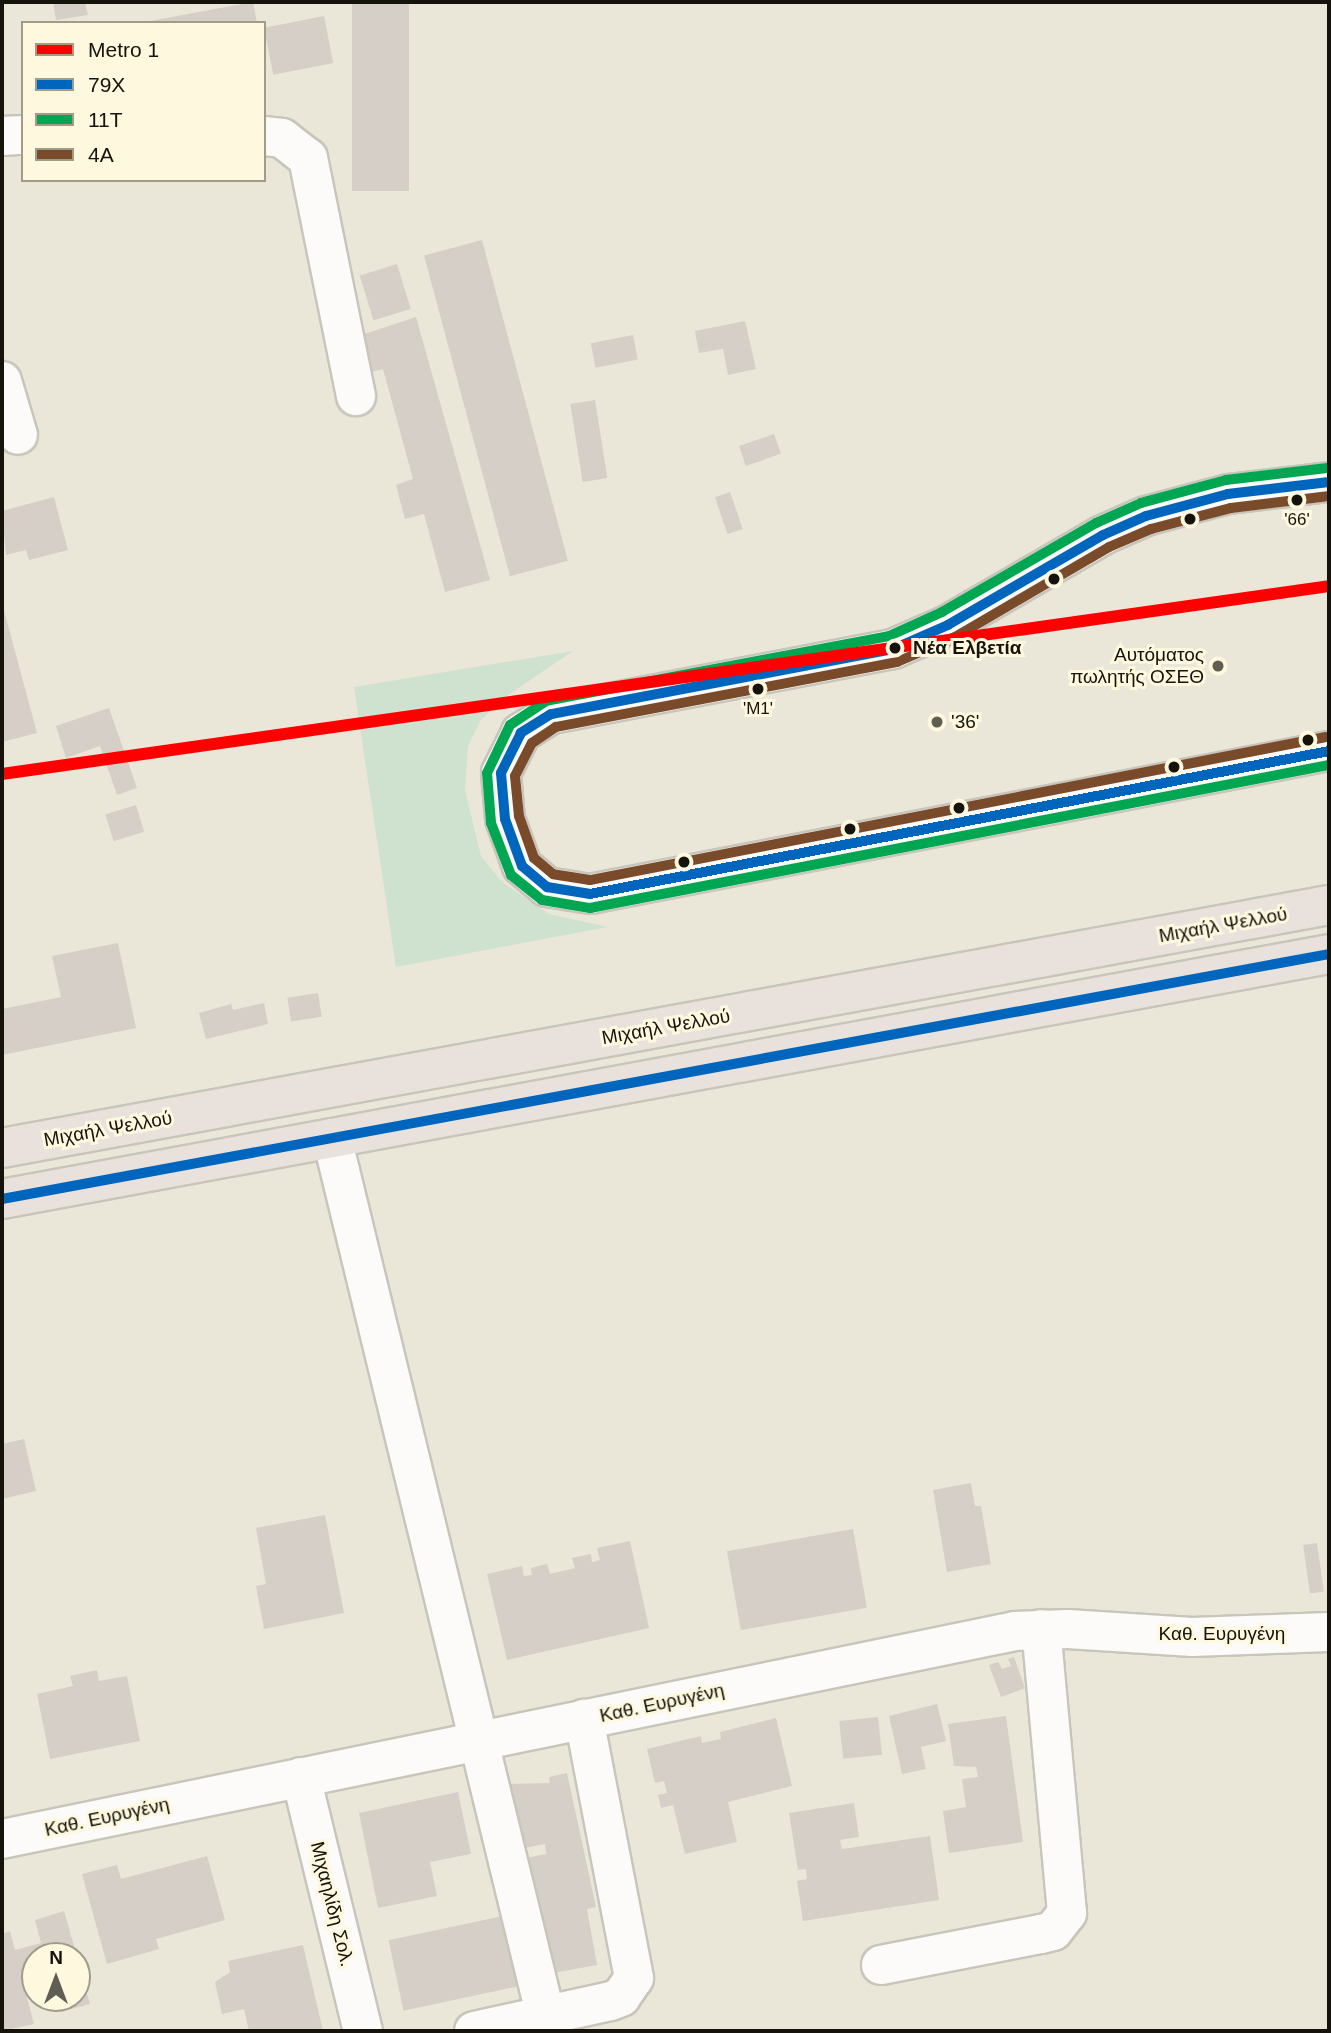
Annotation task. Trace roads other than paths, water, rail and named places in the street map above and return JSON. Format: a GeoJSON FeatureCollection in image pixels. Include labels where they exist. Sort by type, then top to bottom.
{"type":"FeatureCollection","features":[{"type":"Feature","properties":{"kind":"main road","name":"Μιχαήλ Ψελλού"},"geometry":{"type":"LineString","coordinates":[[2,1148],[1329,905]]}},
{"type":"Feature","properties":{"kind":"main road"},"geometry":{"type":"LineString","coordinates":[[2,1199],[1329,954]]}},
{"type":"Feature","properties":{"kind":"street"},"geometry":{"type":"LineString","coordinates":[[2,136],[21,135]]}},
{"type":"Feature","properties":{"kind":"street"},"geometry":{"type":"LineString","coordinates":[[266,136],[282,138],[308,158],[356,396]]}},
{"type":"Feature","properties":{"kind":"street"},"geometry":{"type":"LineString","coordinates":[[2,381],[18,435]]}},
{"type":"Feature","properties":{"kind":"street"},"geometry":{"type":"LineString","coordinates":[[1329,482],[1228,494],[1146,516],[1103,535],[948,625],[893,649],[551,714],[521,733],[501,773],[505,819],[522,866],[547,887],[590,894],[1329,751]]}},
{"type":"Feature","properties":{"kind":"street"},"geometry":{"type":"LineString","coordinates":[[332,1138],[477,1744],[546,2017]]}},
{"type":"Feature","properties":{"kind":"street"},"geometry":{"type":"LineString","coordinates":[[881,1965],[1053,1931],[1067,1913],[1041,1629]]}},
{"type":"Feature","properties":{"kind":"street","name":"Καθ. Ευρυγένη"},"geometry":{"type":"LineString","coordinates":[[2,1839],[301,1777],[477,1744],[584,1719],[1041,1629],[1192,1637],[1329,1632]]}},
{"type":"Feature","properties":{"kind":"street"},"geometry":{"type":"LineString","coordinates":[[474,2031],[546,2017],[621,1997],[634,1978],[584,1719]]}},
{"type":"Feature","properties":{"kind":"street","name":"Μιχαηλίδη Σολ."},"geometry":{"type":"LineString","coordinates":[[301,1777],[363,2031]]}},
{"type":"Feature","properties":{"kind":"metro line","name":"1"},"geometry":{"type":"LineString","coordinates":[[2,774],[1329,586]]}},
{"type":"Feature","properties":{"kind":"place","name":"'66'"},"geometry":{"type":"Point","coordinates":[1297,500]}},
{"type":"Feature","properties":{"kind":"place","name":"Νέα Ελβετία"},"geometry":{"type":"Point","coordinates":[895,648]}},
{"type":"Feature","properties":{"kind":"place","name":"Αυτόματος πωλητής ΟΣΕΘ"},"geometry":{"type":"Point","coordinates":[1218,666]}},
{"type":"Feature","properties":{"kind":"place","name":"'Μ1'"},"geometry":{"type":"Point","coordinates":[758,689]}},
{"type":"Feature","properties":{"kind":"place","name":"'36'"},"geometry":{"type":"Point","coordinates":[937,722]}}]}
